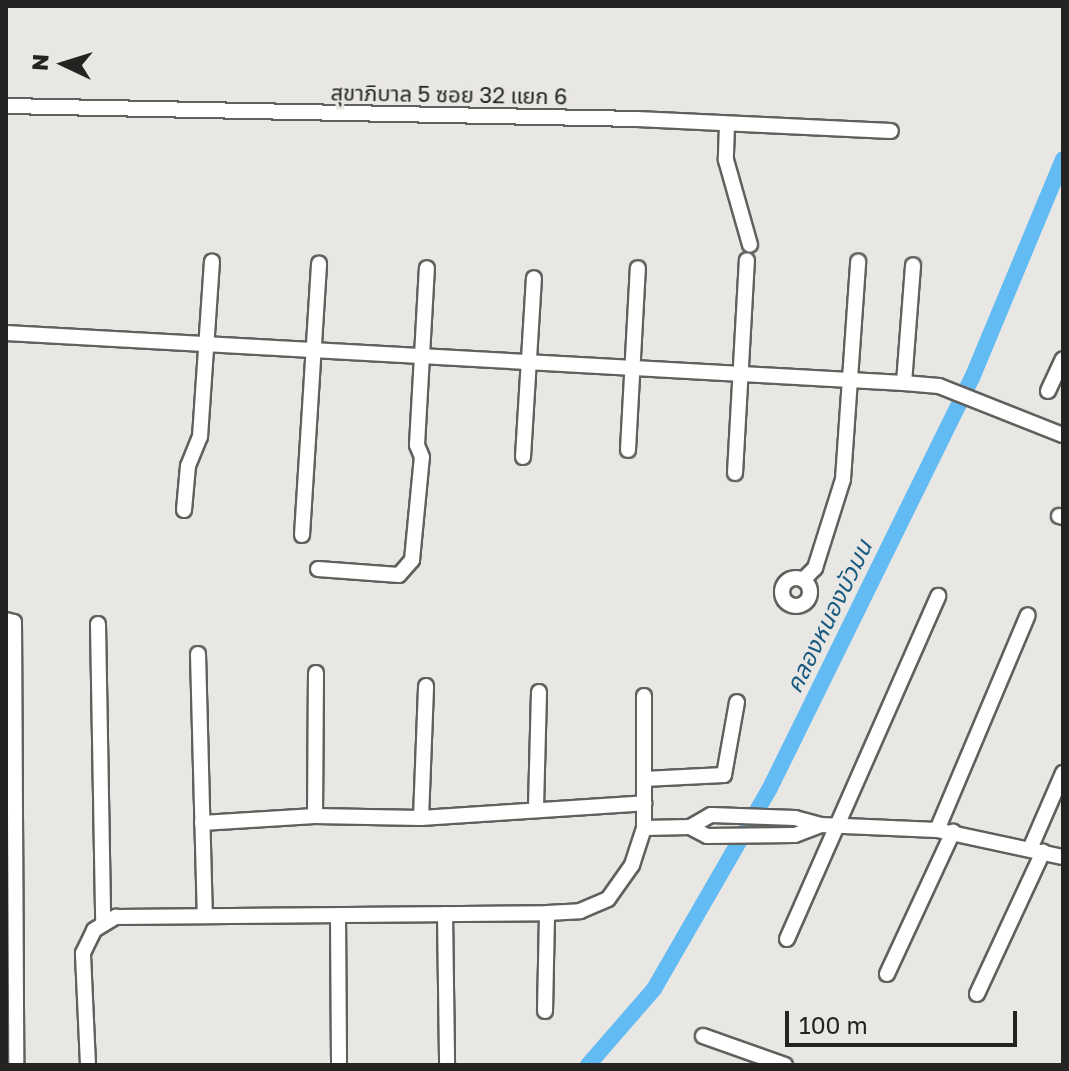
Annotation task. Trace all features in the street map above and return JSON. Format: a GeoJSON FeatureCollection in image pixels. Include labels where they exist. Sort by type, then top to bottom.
{"type":"FeatureCollection","features":[{"type":"Feature","properties":{"kind":"street","name":"สุขาภิบาล 5 ซอย 32 แยก 6"},"geometry":{"type":"LineString","coordinates":[[6,106],[891,131]]}},
{"type":"Feature","properties":{"kind":"street"},"geometry":{"type":"LineString","coordinates":[[727,125],[726,160],[749,253],[735,473]]}},
{"type":"Feature","properties":{"kind":"street"},"geometry":{"type":"LineString","coordinates":[[184,510],[188,466],[200,437],[212,261]]}},
{"type":"Feature","properties":{"kind":"street"},"geometry":{"type":"LineString","coordinates":[[804,579],[823,547],[843,479],[858,262]]}},
{"type":"Feature","properties":{"kind":"street"},"geometry":{"type":"LineString","coordinates":[[302,535],[319,264]]}},
{"type":"Feature","properties":{"kind":"street"},"geometry":{"type":"LineString","coordinates":[[904,383],[913,265]]}},
{"type":"Feature","properties":{"kind":"street"},"geometry":{"type":"LineString","coordinates":[[318,569],[399,575],[412,560],[422,457],[417,445],[427,268]]}},
{"type":"Feature","properties":{"kind":"street"},"geometry":{"type":"LineString","coordinates":[[628,450],[638,268]]}},
{"type":"Feature","properties":{"kind":"street"},"geometry":{"type":"LineString","coordinates":[[523,457],[534,278]]}},
{"type":"Feature","properties":{"kind":"street"},"geometry":{"type":"LineString","coordinates":[[6,333],[904,383],[948,390],[1063,435]]}},
{"type":"Feature","properties":{"kind":"street"},"geometry":{"type":"LineString","coordinates":[[1048,391],[1063,359]]}},
{"type":"Feature","properties":{"kind":"street"},"geometry":{"type":"LineString","coordinates":[[787,939],[841,825],[938,596]]}},
{"type":"Feature","properties":{"kind":"street"},"geometry":{"type":"LineString","coordinates":[[937,830],[1028,615]]}},
{"type":"Feature","properties":{"kind":"street"},"geometry":{"type":"LineString","coordinates":[[6,620],[14,622],[16,1065]]}},
{"type":"Feature","properties":{"kind":"street"},"geometry":{"type":"LineString","coordinates":[[98,624],[103,924]]}},
{"type":"Feature","properties":{"kind":"street"},"geometry":{"type":"LineString","coordinates":[[198,654],[205,913]]}},
{"type":"Feature","properties":{"kind":"street"},"geometry":{"type":"LineString","coordinates":[[315,816],[316,673]]}},
{"type":"Feature","properties":{"kind":"street"},"geometry":{"type":"LineString","coordinates":[[421,818],[426,686]]}},
{"type":"Feature","properties":{"kind":"street"},"geometry":{"type":"LineString","coordinates":[[536,807],[539,692]]}},
{"type":"Feature","properties":{"kind":"street"},"geometry":{"type":"LineString","coordinates":[[88,1065],[81,964],[87,943],[103,924],[116,917],[205,913],[338,916],[547,913],[580,911],[608,899],[632,865],[644,828],[644,696]]}},
{"type":"Feature","properties":{"kind":"street"},"geometry":{"type":"LineString","coordinates":[[644,779],[724,775],[737,702]]}},
{"type":"Feature","properties":{"kind":"street"},"geometry":{"type":"LineString","coordinates":[[977,994],[1036,850],[1063,773]]}},
{"type":"Feature","properties":{"kind":"street"},"geometry":{"type":"LineString","coordinates":[[202,823],[315,816],[421,818],[536,807],[644,803]]}},
{"type":"Feature","properties":{"kind":"street"},"geometry":{"type":"LineString","coordinates":[[644,828],[690,827],[711,815],[769,816],[821,825],[953,832],[1063,857]]}},
{"type":"Feature","properties":{"kind":"street"},"geometry":{"type":"LineString","coordinates":[[690,827],[707,836],[765,836],[795,835],[821,825]]}},
{"type":"Feature","properties":{"kind":"street"},"geometry":{"type":"LineString","coordinates":[[887,974],[953,832]]}},
{"type":"Feature","properties":{"kind":"street"},"geometry":{"type":"LineString","coordinates":[[545,1011],[547,913]]}},
{"type":"Feature","properties":{"kind":"street"},"geometry":{"type":"LineString","coordinates":[[445,914],[447,1065]]}},
{"type":"Feature","properties":{"kind":"street"},"geometry":{"type":"LineString","coordinates":[[338,916],[339,1065]]}},
{"type":"Feature","properties":{"kind":"street"},"geometry":{"type":"LineString","coordinates":[[703,1036],[785,1065]]}},
{"type":"Feature","properties":{"kind":"waterway","name":"คลองหนองบัวมน"},"geometry":{"type":"LineString","coordinates":[[588,1065],[654,989],[769,790],[972,378],[1063,159]]}}]}
